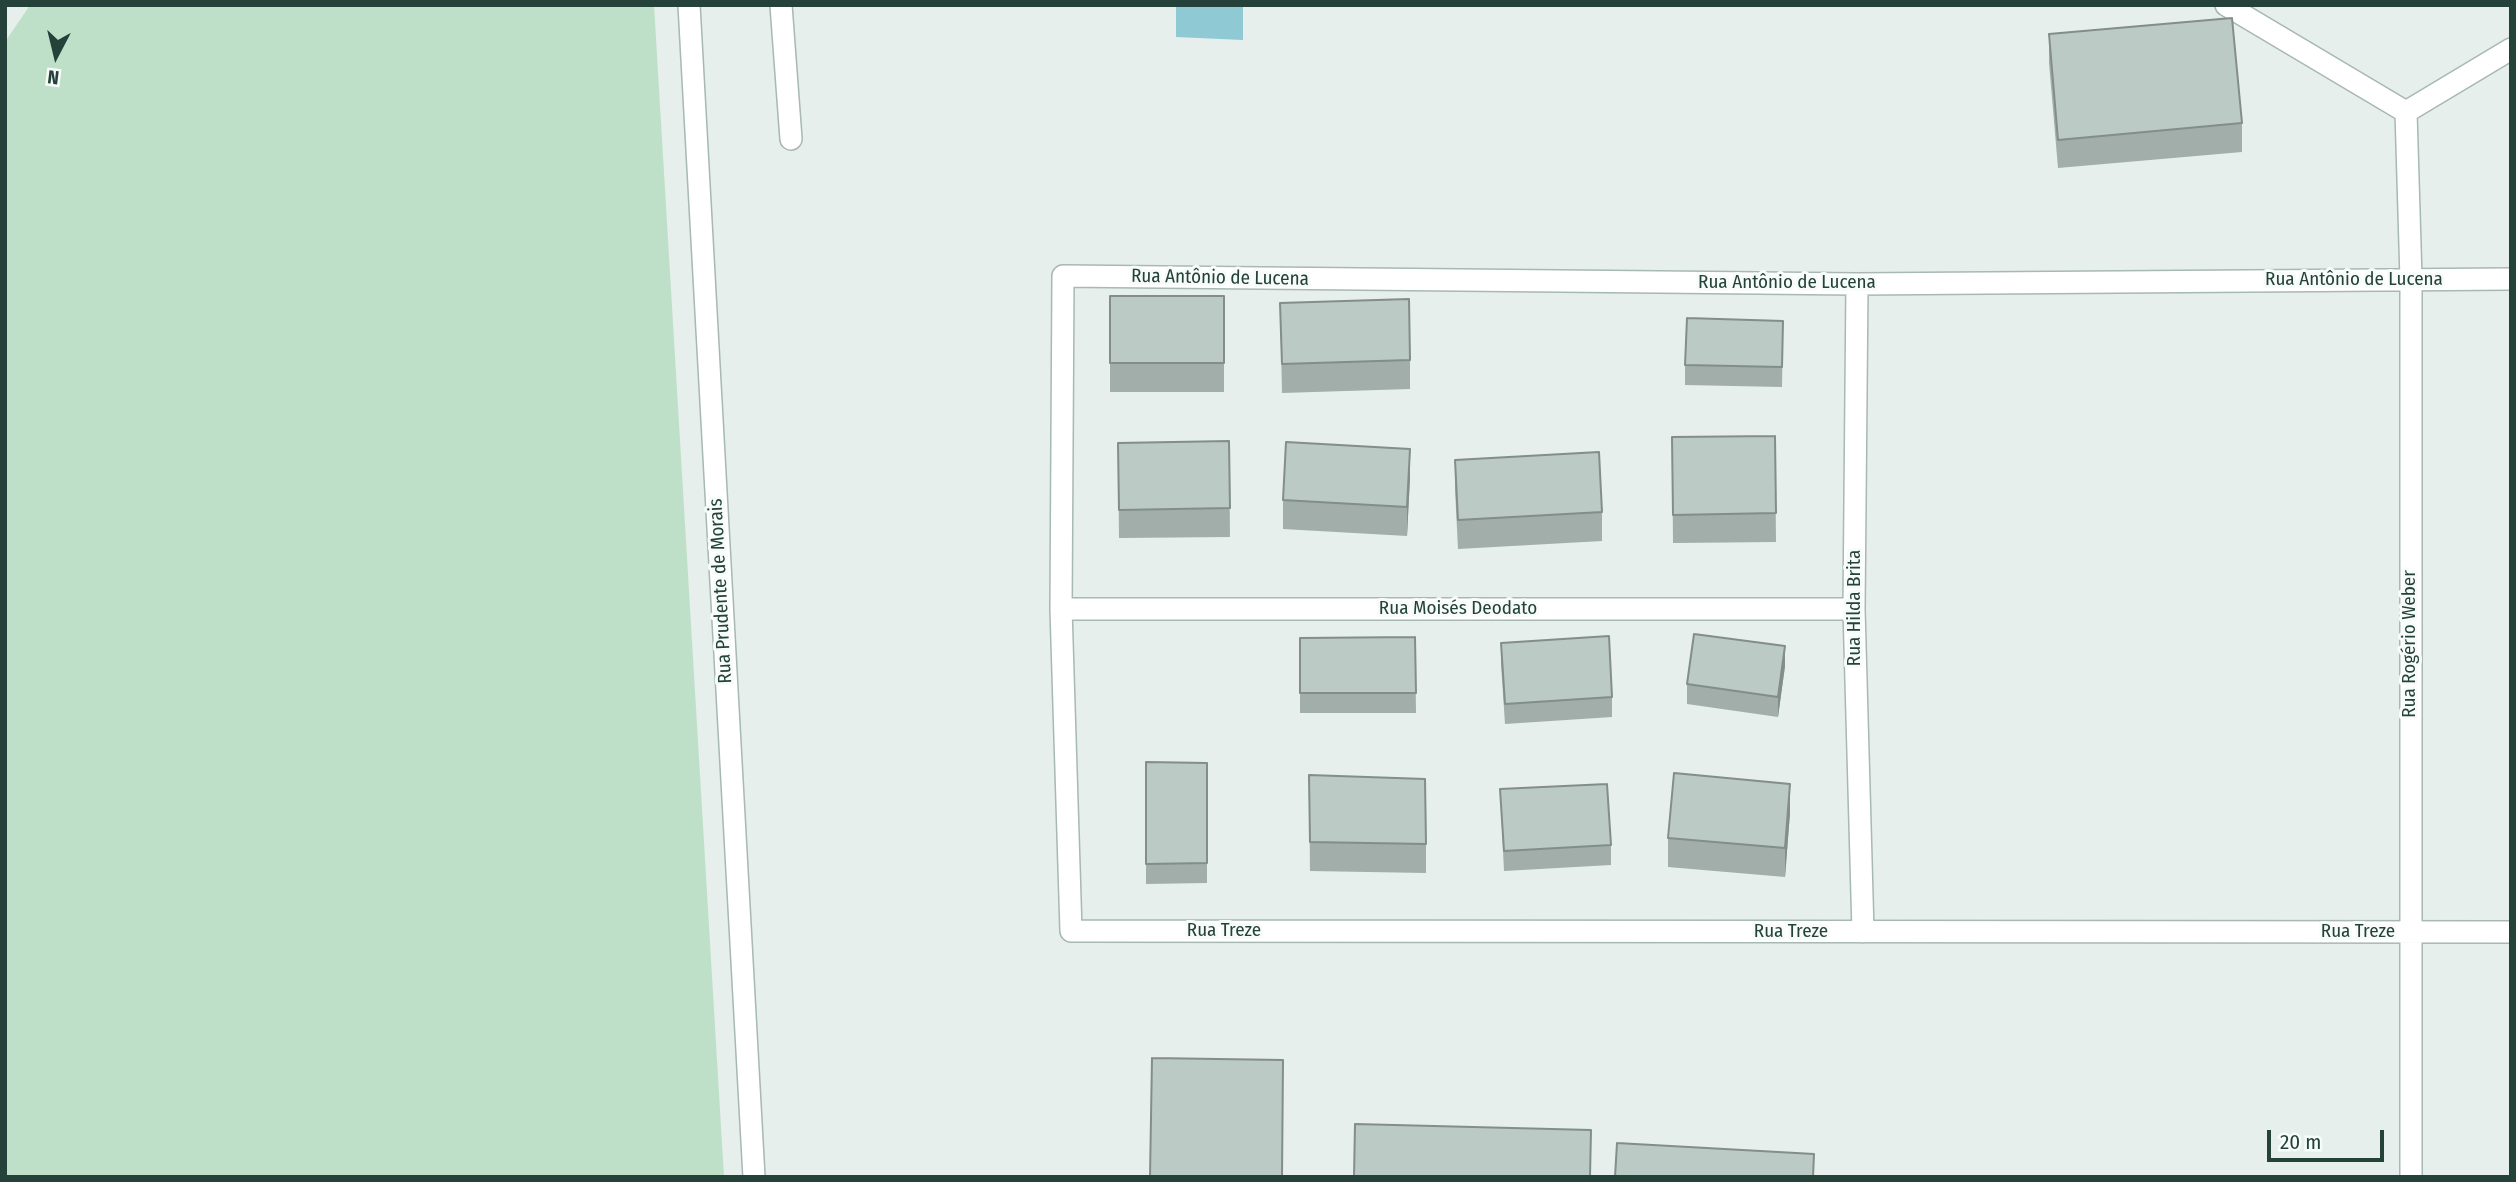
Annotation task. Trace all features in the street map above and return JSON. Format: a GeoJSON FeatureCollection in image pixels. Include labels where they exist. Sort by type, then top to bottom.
{"type":"FeatureCollection","features":[{"type":"Feature","properties":{"kind":"street","name":"Rua Prudente de Morais"},"geometry":{"type":"LineString","coordinates":[[689,5],[754,1177]]}},
{"type":"Feature","properties":{"kind":"street"},"geometry":{"type":"LineString","coordinates":[[781,5],[790,139]]}},
{"type":"Feature","properties":{"kind":"street"},"geometry":{"type":"LineString","coordinates":[[2227,5],[2406,112],[2511,49]]}},
{"type":"Feature","properties":{"kind":"street","name":"Rua Rogério Weber"},"geometry":{"type":"LineString","coordinates":[[2406,112],[2411,279],[2411,1177]]}},
{"type":"Feature","properties":{"kind":"street","name":"Rua Antônio de Lucena"},"geometry":{"type":"LineString","coordinates":[[1061,609],[1063,276],[1857,284],[2511,279]]}},
{"type":"Feature","properties":{"kind":"street","name":"Rua Hilda Brita"},"geometry":{"type":"LineString","coordinates":[[1857,284],[1854,609],[1863,932]]}},
{"type":"Feature","properties":{"kind":"street","name":"Rua Moisés Deodato"},"geometry":{"type":"LineString","coordinates":[[1061,609],[1854,609]]}},
{"type":"Feature","properties":{"kind":"street","name":"Rua Treze"},"geometry":{"type":"LineString","coordinates":[[1061,609],[1071,931],[2511,932]]}},
{"type":"Feature","properties":{"kind":"green space"},"geometry":{"type":"Polygon","coordinates":[[[30,5],[654,5],[724,1177],[5,1177],[5,42],[30,5]]]}},
{"type":"Feature","properties":{"kind":"water"},"geometry":{"type":"Polygon","coordinates":[[[1176,5],[1243,5],[1243,40],[1176,37],[1176,5]]]}},
{"type":"Feature","properties":{"kind":"building"},"geometry":{"type":"Polygon","coordinates":[[[2232,18],[2242,123],[2058,140],[2049,34],[2232,18]]]}},
{"type":"Feature","properties":{"kind":"building"},"geometry":{"type":"Polygon","coordinates":[[[1110,296],[1224,296],[1224,363],[1110,363],[1110,296]]]}},
{"type":"Feature","properties":{"kind":"building"},"geometry":{"type":"Polygon","coordinates":[[[1409,299],[1410,360],[1282,364],[1280,303],[1409,299]]]}},
{"type":"Feature","properties":{"kind":"building"},"geometry":{"type":"Polygon","coordinates":[[[1687,318],[1783,321],[1782,367],[1685,365],[1687,318]]]}},
{"type":"Feature","properties":{"kind":"building"},"geometry":{"type":"Polygon","coordinates":[[[1775,436],[1776,513],[1673,515],[1672,437],[1775,436]]]}},
{"type":"Feature","properties":{"kind":"building"},"geometry":{"type":"Polygon","coordinates":[[[1229,441],[1230,508],[1119,510],[1118,443],[1229,441]]]}},
{"type":"Feature","properties":{"kind":"building"},"geometry":{"type":"Polygon","coordinates":[[[1286,442],[1410,449],[1407,507],[1283,500],[1286,442]]]}},
{"type":"Feature","properties":{"kind":"building"},"geometry":{"type":"Polygon","coordinates":[[[1599,452],[1602,512],[1458,520],[1455,460],[1599,452]]]}},
{"type":"Feature","properties":{"kind":"building"},"geometry":{"type":"Polygon","coordinates":[[[1694,634],[1785,646],[1778,697],[1687,684],[1694,634]]]}},
{"type":"Feature","properties":{"kind":"building"},"geometry":{"type":"Polygon","coordinates":[[[1609,636],[1612,697],[1505,704],[1501,643],[1609,636]]]}},
{"type":"Feature","properties":{"kind":"building"},"geometry":{"type":"Polygon","coordinates":[[[1415,637],[1416,693],[1300,693],[1300,638],[1415,637]]]}},
{"type":"Feature","properties":{"kind":"building"},"geometry":{"type":"Polygon","coordinates":[[[1146,762],[1207,763],[1207,863],[1146,864],[1146,762]]]}},
{"type":"Feature","properties":{"kind":"building"},"geometry":{"type":"Polygon","coordinates":[[[1674,773],[1790,784],[1785,848],[1668,838],[1674,773]]]}},
{"type":"Feature","properties":{"kind":"building"},"geometry":{"type":"Polygon","coordinates":[[[1309,775],[1425,779],[1426,844],[1310,842],[1309,775]]]}},
{"type":"Feature","properties":{"kind":"building"},"geometry":{"type":"Polygon","coordinates":[[[1607,784],[1611,845],[1504,851],[1500,789],[1607,784]]]}},
{"type":"Feature","properties":{"kind":"building"},"geometry":{"type":"Polygon","coordinates":[[[1152,1058],[1283,1060],[1282,1177],[1150,1177],[1152,1058]]]}},
{"type":"Feature","properties":{"kind":"building"},"geometry":{"type":"Polygon","coordinates":[[[1355,1124],[1591,1130],[1590,1177],[1354,1177],[1355,1124]]]}},
{"type":"Feature","properties":{"kind":"building"},"geometry":{"type":"Polygon","coordinates":[[[1617,1143],[1814,1154],[1813,1177],[1615,1177],[1617,1143]]]}}]}
